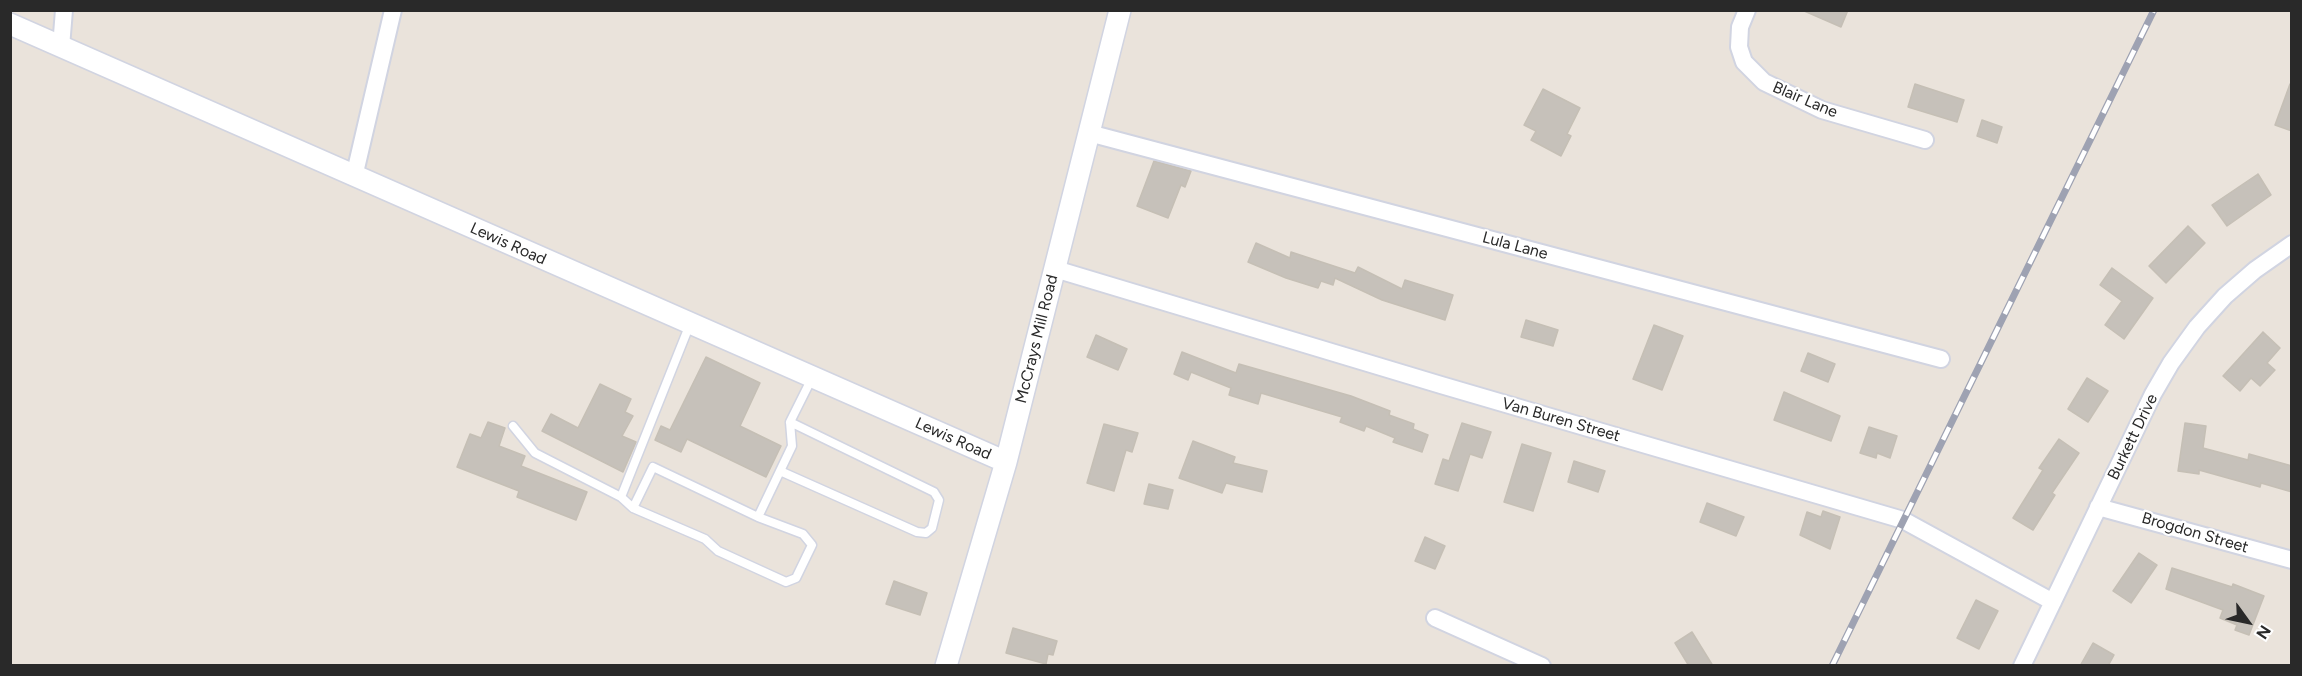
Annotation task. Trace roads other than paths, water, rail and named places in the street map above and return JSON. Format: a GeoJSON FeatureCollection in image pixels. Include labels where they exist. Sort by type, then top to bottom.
{"type":"FeatureCollection","features":[{"type":"Feature","properties":{"kind":"street"},"geometry":{"type":"LineString","coordinates":[[61,47],[64,10]]}},
{"type":"Feature","properties":{"kind":"street"},"geometry":{"type":"LineString","coordinates":[[354,177],[393,10]]}},
{"type":"Feature","properties":{"kind":"street","name":"McCrays Mill Road"},"geometry":{"type":"LineString","coordinates":[[946,666],[1006,462],[1120,10]]}},
{"type":"Feature","properties":{"kind":"street","name":"Blair Lane"},"geometry":{"type":"LineString","coordinates":[[1747,10],[1740,27],[1739,47],[1744,62],[1764,82],[1822,110],[1925,140]]}},
{"type":"Feature","properties":{"kind":"street","name":"Lewis Road"},"geometry":{"type":"LineString","coordinates":[[10,24],[1006,462]]}},
{"type":"Feature","properties":{"kind":"street","name":"Lula Lane"},"geometry":{"type":"LineString","coordinates":[[1089,133],[1941,359]]}},
{"type":"Feature","properties":{"kind":"street","name":"Burkett Drive"},"geometry":{"type":"LineString","coordinates":[[2022,666],[2153,394],[2171,363],[2225,296],[2255,270],[2292,244]]}},
{"type":"Feature","properties":{"kind":"street","name":"Van Buren Street"},"geometry":{"type":"LineString","coordinates":[[1055,269],[1903,520],[2053,602]]}},
{"type":"Feature","properties":{"kind":"street","name":"Brogdon Street"},"geometry":{"type":"LineString","coordinates":[[2098,507],[2292,560]]}},
{"type":"Feature","properties":{"kind":"street"},"geometry":{"type":"LineString","coordinates":[[1436,618],[1542,666]]}},
{"type":"Feature","properties":{"kind":"lane"},"geometry":{"type":"LineString","coordinates":[[621,497],[635,467],[690,324]]}},
{"type":"Feature","properties":{"kind":"lane"},"geometry":{"type":"LineString","coordinates":[[758,517],[792,446],[790,422],[812,377]]}},
{"type":"Feature","properties":{"kind":"lane"},"geometry":{"type":"LineString","coordinates":[[780,471],[917,532],[926,533],[932,528],[939,500],[934,492],[790,422]]}},
{"type":"Feature","properties":{"kind":"lane"},"geometry":{"type":"LineString","coordinates":[[513,426],[535,453],[621,497],[633,508],[705,539],[718,551],[786,582],[796,578],[812,544],[803,534],[758,517],[653,467],[633,508]]}},
{"type":"Feature","properties":{"kind":"railway"},"geometry":{"type":"LineString","coordinates":[[1832,666],[2154,10]]}}]}
